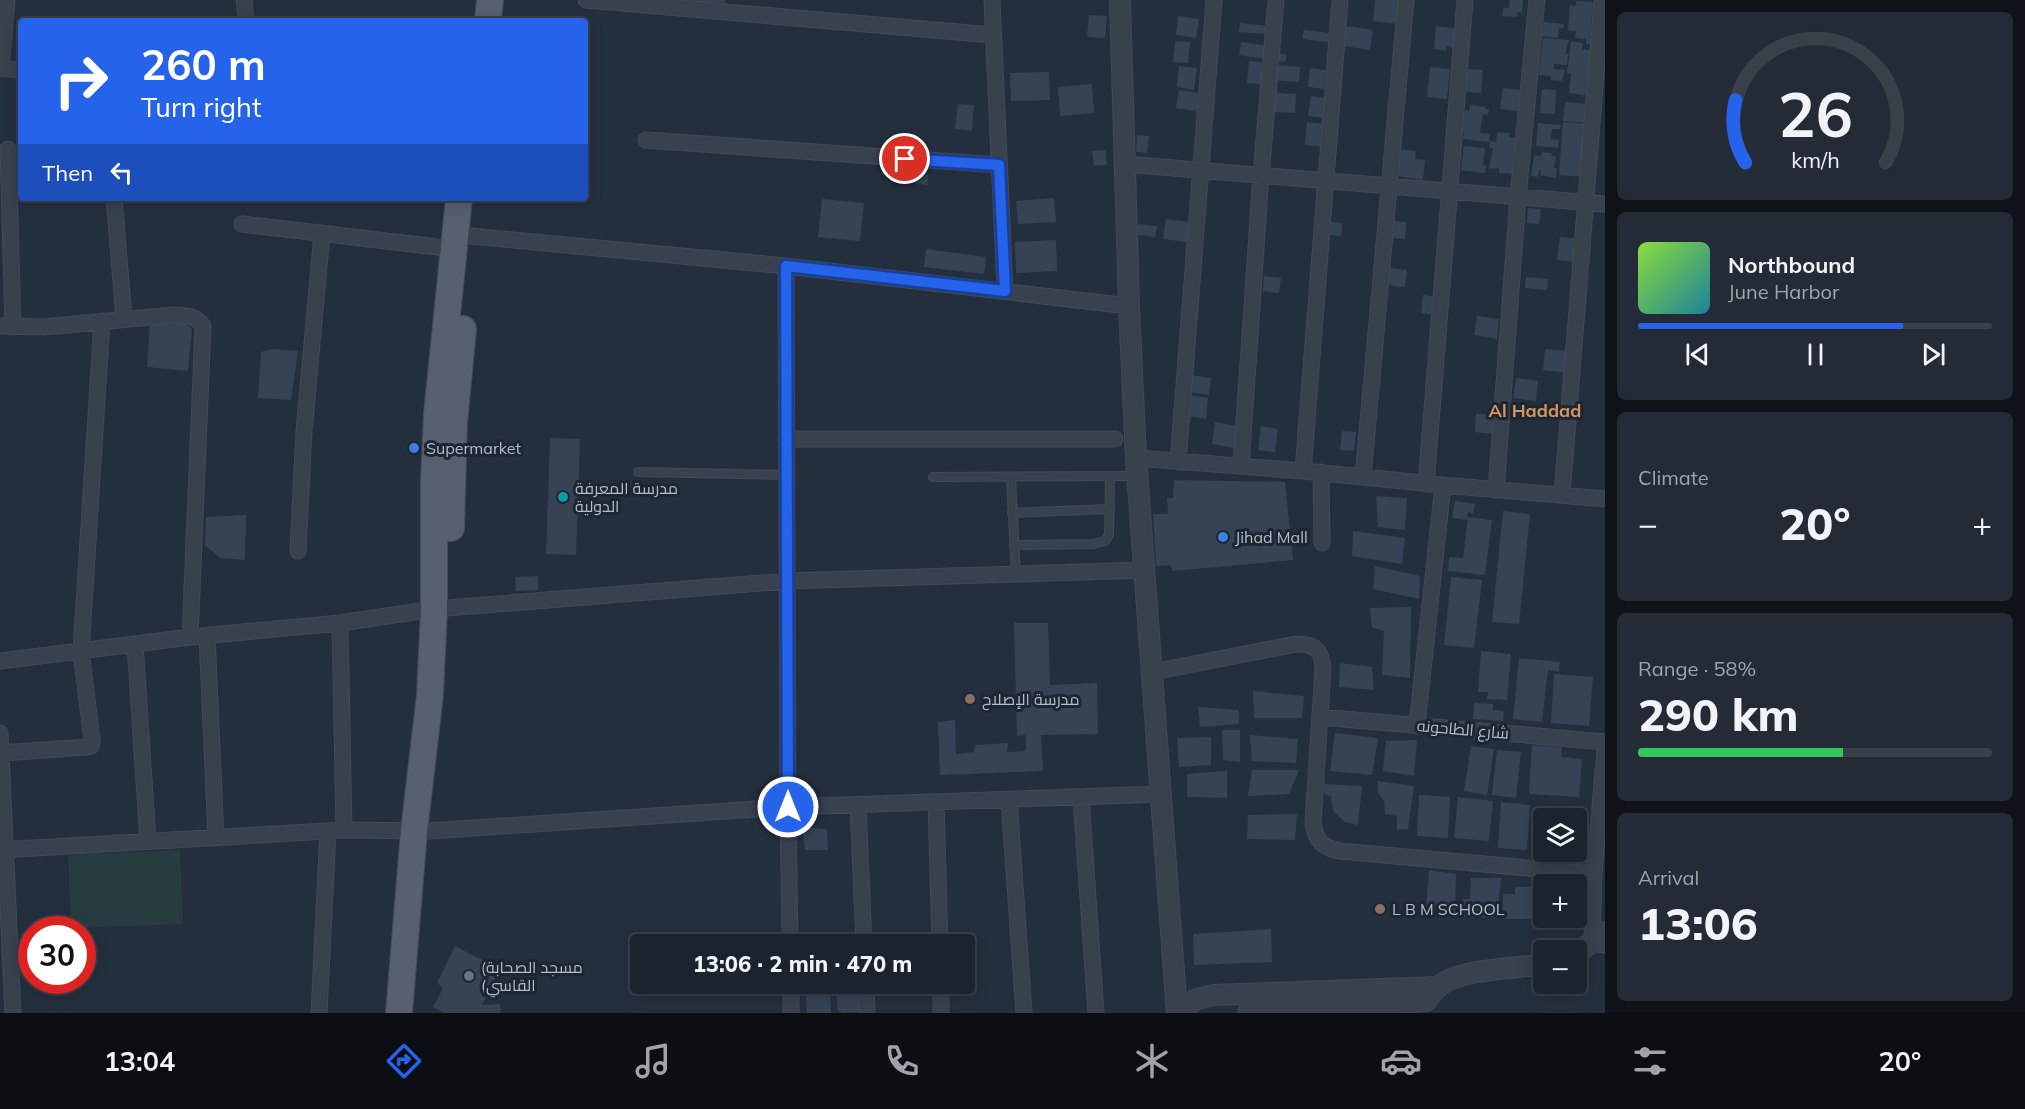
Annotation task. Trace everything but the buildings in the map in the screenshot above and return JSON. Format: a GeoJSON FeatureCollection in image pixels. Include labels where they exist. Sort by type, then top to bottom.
{"type":"FeatureCollection","features":[{"type":"Feature","properties":{"kind":"main road"},"geometry":{"type":"LineString","coordinates":[[471,18],[472,0]]}},
{"type":"Feature","properties":{"kind":"main road"},"geometry":{"type":"LineString","coordinates":[[488,18],[490,0]]}},
{"type":"Feature","properties":{"kind":"main road"},"geometry":{"type":"LineString","coordinates":[[411,1013],[422,831],[454,423],[463,242],[459,201]]}},
{"type":"Feature","properties":{"kind":"main road"},"geometry":{"type":"LineString","coordinates":[[463,242],[473,201]]}},
{"type":"Feature","properties":{"kind":"main road"},"geometry":{"type":"LineString","coordinates":[[399,1013],[422,831]]}},
{"type":"Feature","properties":{"kind":"street"},"geometry":{"type":"LineString","coordinates":[[7,0],[0,68],[18,70]]}},
{"type":"Feature","properties":{"kind":"street"},"geometry":{"type":"LineString","coordinates":[[244,0],[246,18]]}},
{"type":"Feature","properties":{"kind":"street"},"geometry":{"type":"LineString","coordinates":[[586,0],[993,35]]}},
{"type":"Feature","properties":{"kind":"street"},"geometry":{"type":"LineString","coordinates":[[992,0],[1005,291]]}},
{"type":"Feature","properties":{"kind":"street"},"geometry":{"type":"LineString","coordinates":[[1120,0],[1129,306],[1137,467],[1178,1013]]}},
{"type":"Feature","properties":{"kind":"street"},"geometry":{"type":"LineString","coordinates":[[1178,462],[1214,0]]}},
{"type":"Feature","properties":{"kind":"street"},"geometry":{"type":"LineString","coordinates":[[1241,466],[1261,175],[1276,0]]}},
{"type":"Feature","properties":{"kind":"street"},"geometry":{"type":"LineString","coordinates":[[1303,471],[1340,0]]}},
{"type":"Feature","properties":{"kind":"street"},"geometry":{"type":"LineString","coordinates":[[1363,477],[1406,0]]}},
{"type":"Feature","properties":{"kind":"street"},"geometry":{"type":"LineString","coordinates":[[1426,484],[1465,0]]}},
{"type":"Feature","properties":{"kind":"street"},"geometry":{"type":"LineString","coordinates":[[1496,490],[1518,197],[1537,0]]}},
{"type":"Feature","properties":{"kind":"street"},"geometry":{"type":"LineString","coordinates":[[1562,495],[1602,0]]}},
{"type":"Feature","properties":{"kind":"street"},"geometry":{"type":"LineString","coordinates":[[646,140],[999,165]]}},
{"type":"Feature","properties":{"kind":"street"},"geometry":{"type":"LineString","coordinates":[[10,149],[6,327],[189,316],[199,319],[203,326],[190,637]]}},
{"type":"Feature","properties":{"kind":"street"},"geometry":{"type":"LineString","coordinates":[[1125,164],[1605,204]]}},
{"type":"Feature","properties":{"kind":"street"},"geometry":{"type":"LineString","coordinates":[[114,201],[124,319]]}},
{"type":"Feature","properties":{"kind":"street"},"geometry":{"type":"LineString","coordinates":[[242,224],[322,234],[786,266],[1129,306]]}},
{"type":"Feature","properties":{"kind":"street"},"geometry":{"type":"LineString","coordinates":[[298,551],[304,431],[322,234]]}},
{"type":"Feature","properties":{"kind":"street"},"geometry":{"type":"LineString","coordinates":[[786,266],[786,581],[790,934]]}},
{"type":"Feature","properties":{"kind":"street"},"geometry":{"type":"LineString","coordinates":[[1,753],[91,746],[81,651],[102,321]]}},
{"type":"Feature","properties":{"kind":"street"},"geometry":{"type":"LineString","coordinates":[[786,439],[1115,440]]}},
{"type":"Feature","properties":{"kind":"street"},"geometry":{"type":"LineString","coordinates":[[1137,467],[1178,462],[1241,466],[1605,499]]}},
{"type":"Feature","properties":{"kind":"street"},"geometry":{"type":"LineString","coordinates":[[1321,472],[1322,543]]}},
{"type":"Feature","properties":{"kind":"street"},"geometry":{"type":"LineString","coordinates":[[1417,725],[1443,486]]}},
{"type":"Feature","properties":{"kind":"street"},"geometry":{"type":"LineString","coordinates":[[0,661],[190,637],[340,623],[441,609],[786,581],[1146,570]]}},
{"type":"Feature","properties":{"kind":"street"},"geometry":{"type":"LineString","coordinates":[[319,1013],[336,830],[340,623]]}},
{"type":"Feature","properties":{"kind":"street"},"geometry":{"type":"LineString","coordinates":[[207,636],[216,837]]}},
{"type":"Feature","properties":{"kind":"street"},"geometry":{"type":"LineString","coordinates":[[135,644],[148,841]]}},
{"type":"Feature","properties":{"kind":"street"},"geometry":{"type":"LineString","coordinates":[[1153,672],[1296,644],[1307,644],[1317,649],[1322,657],[1323,670],[1313,822],[1314,834],[1320,843],[1329,849],[1594,874]]}},
{"type":"Feature","properties":{"kind":"street","name":"شارع الطاحونه"},"geometry":{"type":"LineString","coordinates":[[1320,717],[1605,742]]}},
{"type":"Feature","properties":{"kind":"street"},"geometry":{"type":"LineString","coordinates":[[0,733],[4,902],[13,1013]]}},
{"type":"Feature","properties":{"kind":"street"},"geometry":{"type":"LineString","coordinates":[[1595,943],[1594,874],[1603,794],[1605,750]]}},
{"type":"Feature","properties":{"kind":"street"},"geometry":{"type":"LineString","coordinates":[[3,850],[336,830],[422,831],[788,807],[1162,795]]}},
{"type":"Feature","properties":{"kind":"street"},"geometry":{"type":"LineString","coordinates":[[1081,797],[1096,1013]]}},
{"type":"Feature","properties":{"kind":"street"},"geometry":{"type":"LineString","coordinates":[[1009,800],[1024,1013]]}},
{"type":"Feature","properties":{"kind":"street"},"geometry":{"type":"LineString","coordinates":[[936,802],[940,934]]}},
{"type":"Feature","properties":{"kind":"street"},"geometry":{"type":"LineString","coordinates":[[858,805],[864,934]]}},
{"type":"Feature","properties":{"kind":"street"},"geometry":{"type":"LineString","coordinates":[[1248,1013],[1432,994],[1449,980],[1471,973],[1533,965]]}},
{"type":"Feature","properties":{"kind":"street"},"geometry":{"type":"LineString","coordinates":[[791,994],[791,1013]]}},
{"type":"Feature","properties":{"kind":"street"},"geometry":{"type":"LineString","coordinates":[[866,994],[867,1013]]}},
{"type":"Feature","properties":{"kind":"street"},"geometry":{"type":"LineString","coordinates":[[941,994],[941,1013]]}},
{"type":"Feature","properties":{"kind":"street"},"geometry":{"type":"LineString","coordinates":[[1166,1013],[1178,1013],[1197,999],[1214,994],[1432,994]]}},
{"type":"Feature","properties":{"kind":"lane"},"geometry":{"type":"LineString","coordinates":[[933,477],[1110,476],[1137,467]]}},
{"type":"Feature","properties":{"kind":"lane"},"geometry":{"type":"LineString","coordinates":[[638,471],[786,475]]}},
{"type":"Feature","properties":{"kind":"lane"},"geometry":{"type":"LineString","coordinates":[[1014,545],[1093,544],[1105,541],[1109,535],[1110,476]]}},
{"type":"Feature","properties":{"kind":"lane"},"geometry":{"type":"LineString","coordinates":[[1011,478],[1016,574]]}},
{"type":"Feature","properties":{"kind":"lane"},"geometry":{"type":"LineString","coordinates":[[1012,513],[1110,509]]}},
{"type":"Feature","properties":{"kind":"green space"},"geometry":{"type":"Polygon","coordinates":[[[180,850],[183,924],[96,927],[96,916],[71,916],[68,855],[180,850]]]}},
{"type":"Feature","properties":{"kind":"place","name":"Supermarket"},"geometry":{"type":"Point","coordinates":[414,448]}},
{"type":"Feature","properties":{"kind":"place","name":"مدرسة المعرفة الدولية"},"geometry":{"type":"Point","coordinates":[563,497]}},
{"type":"Feature","properties":{"kind":"place","name":"Jihad Mall"},"geometry":{"type":"Point","coordinates":[1223,537]}},
{"type":"Feature","properties":{"kind":"place","name":"مدرسة الإصلاح"},"geometry":{"type":"Point","coordinates":[970,699]}},
{"type":"Feature","properties":{"kind":"place","name":"L B M SCHOOL"},"geometry":{"type":"Point","coordinates":[1380,909]}},
{"type":"Feature","properties":{"kind":"place","name":"(مسجد الصحابة (القاسي"},"geometry":{"type":"Point","coordinates":[469,976]}},
{"type":"Feature","properties":{"kind":"district","name":"Al Haddad"},"geometry":{"type":"Point","coordinates":[1535,411]}},
{"type":"Feature","properties":{"kind":"route"},"geometry":{"type":"LineString","coordinates":[[788,807],[786,266],[1005,291],[999,165],[905,159]]}}]}
